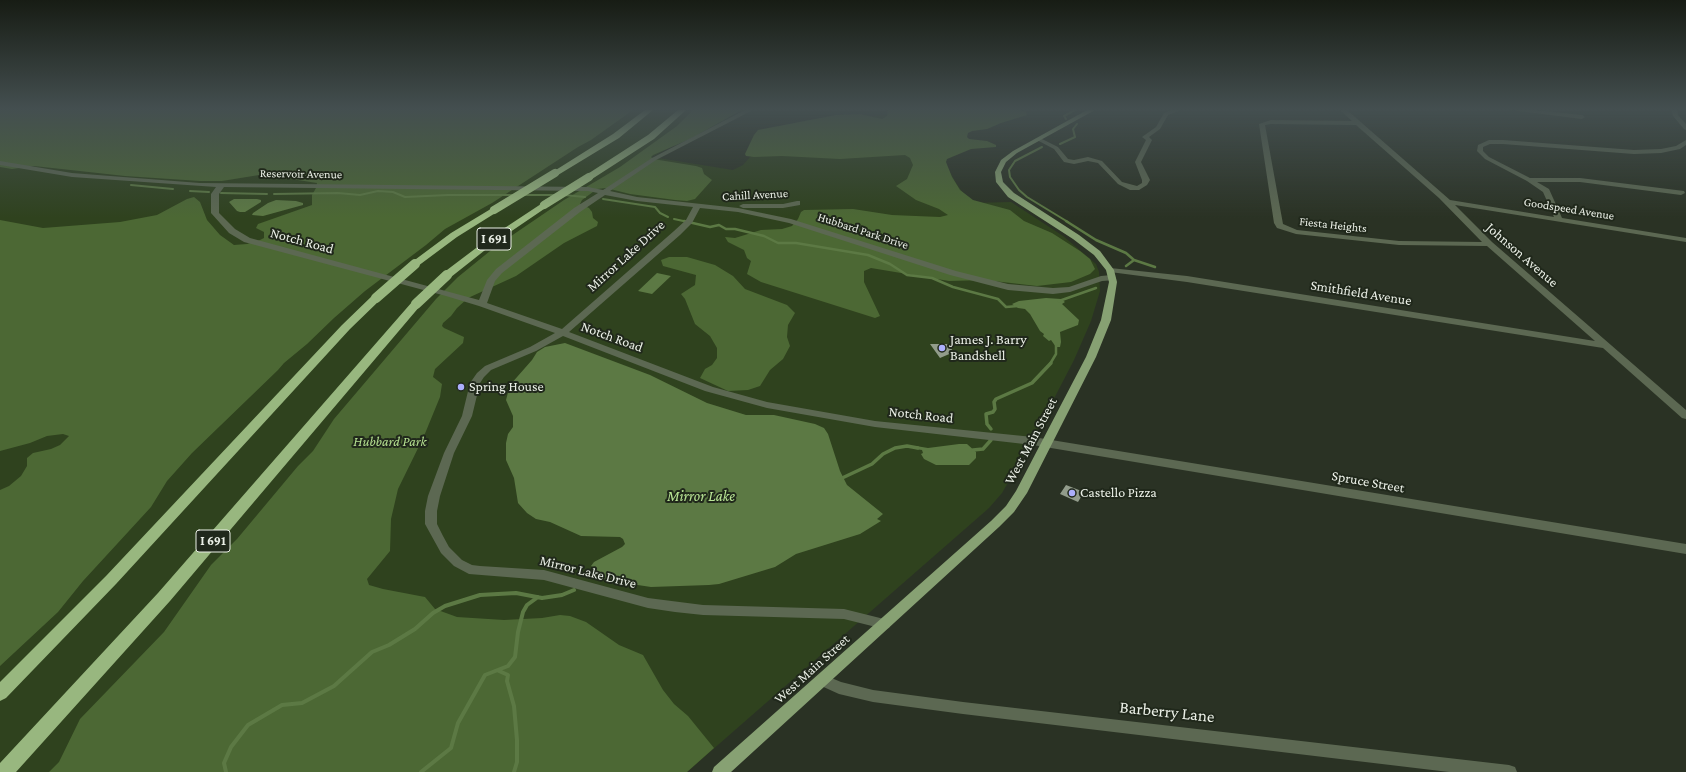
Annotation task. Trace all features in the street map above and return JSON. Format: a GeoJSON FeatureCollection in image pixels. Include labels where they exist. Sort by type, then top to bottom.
{"type":"FeatureCollection","features":[{"type":"Feature","properties":{"kind":"highway","name":"I 691"},"geometry":{"type":"LineString","coordinates":[[0,693],[105,586],[346,328],[376,298],[415,264],[454,235],[599,146]]}},
{"type":"Feature","properties":{"kind":"highway","name":"I 691"},"geometry":{"type":"LineString","coordinates":[[4,772],[164,597],[416,304],[447,275],[495,238],[637,146]]}},
{"type":"Feature","properties":{"kind":"main road"},"geometry":{"type":"LineString","coordinates":[[1026,146],[1003,161],[998,172],[1000,182],[1011,195],[1088,245],[1105,262],[1111,274]]}},
{"type":"Feature","properties":{"kind":"main road","name":"West Main Street"},"geometry":{"type":"LineString","coordinates":[[720,772],[1010,509],[1021,493],[1083,374],[1099,339],[1106,320],[1111,298],[1111,274]]}},
{"type":"Feature","properties":{"kind":"street"},"geometry":{"type":"LineString","coordinates":[[482,304],[491,280],[499,271],[554,228],[604,192],[654,159],[679,146]]}},
{"type":"Feature","properties":{"kind":"street"},"geometry":{"type":"LineString","coordinates":[[1052,146],[1056,148],[1066,161],[1074,162],[1088,159],[1100,162],[1120,183],[1133,188],[1139,188],[1145,184],[1146,180],[1138,162],[1147,146]]}},
{"type":"Feature","properties":{"kind":"street","name":"Fiesta Heights"},"geometry":{"type":"LineString","coordinates":[[1266,146],[1278,223],[1280,226],[1296,232],[1410,244],[1489,244]]}},
{"type":"Feature","properties":{"kind":"street","name":"Johnson Avenue"},"geometry":{"type":"LineString","coordinates":[[1385,146],[1449,202],[1489,244],[1686,416]]}},
{"type":"Feature","properties":{"kind":"street"},"geometry":{"type":"LineString","coordinates":[[1480,146],[1480,151],[1488,158],[1546,191],[1559,220]]}},
{"type":"Feature","properties":{"kind":"street"},"geometry":{"type":"LineString","coordinates":[[1556,146],[1634,152],[1661,151],[1678,148],[1681,146]]}},
{"type":"Feature","properties":{"kind":"street","name":"Reservoir Avenue"},"geometry":{"type":"LineString","coordinates":[[0,163],[85,176],[223,185],[580,189],[604,192]]}},
{"type":"Feature","properties":{"kind":"street"},"geometry":{"type":"LineString","coordinates":[[1529,180],[1580,180],[1681,193]]}},
{"type":"Feature","properties":{"kind":"street","name":"Notch Road"},"geometry":{"type":"LineString","coordinates":[[223,185],[216,191],[215,194],[215,213],[232,231],[247,240],[482,304],[563,333],[709,389],[767,405],[875,424],[1021,440],[1046,445]]}},
{"type":"Feature","properties":{"kind":"street","name":"Hubbard Park Drive"},"geometry":{"type":"LineString","coordinates":[[604,192],[637,199],[755,213],[803,224],[953,274],[1008,287],[1039,291],[1053,291],[1070,288],[1101,279],[1111,274]]}},
{"type":"Feature","properties":{"kind":"street","name":"Goodspeed Avenue"},"geometry":{"type":"LineString","coordinates":[[1449,202],[1686,240]]}},
{"type":"Feature","properties":{"kind":"street","name":"Cahill Avenue"},"geometry":{"type":"LineString","coordinates":[[716,208],[783,206],[797,203]]}},
{"type":"Feature","properties":{"kind":"street","name":"Mirror Lake Drive"},"geometry":{"type":"LineString","coordinates":[[698,206],[689,221],[682,228],[563,333],[534,349],[488,368],[480,375],[475,383],[467,416],[444,467],[434,496],[431,511],[431,524],[445,550],[458,562],[469,569],[544,575],[560,578],[648,603],[675,607],[703,610],[844,614],[884,624]]}},
{"type":"Feature","properties":{"kind":"street","name":"Smithfield Avenue"},"geometry":{"type":"LineString","coordinates":[[1111,274],[1187,279],[1292,297],[1607,346]]}},
{"type":"Feature","properties":{"kind":"street","name":"Spruce Street"},"geometry":{"type":"LineString","coordinates":[[1046,445],[1686,549]]}},
{"type":"Feature","properties":{"kind":"street","name":"Barberry Lane"},"geometry":{"type":"LineString","coordinates":[[822,680],[839,688],[867,694],[963,708],[1336,750],[1509,772]]}},
{"type":"Feature","properties":{"kind":"green space","name":"Hubbard Park"},"geometry":{"type":"Polygon","coordinates":[[[0,146],[673,146],[652,157],[733,170],[743,165],[750,157],[773,146],[942,146],[938,151],[956,183],[972,203],[1011,202],[1063,236],[1096,264],[1099,272],[1100,291],[1091,321],[1074,360],[1033,439],[1002,493],[989,508],[687,772],[0,772],[0,146]]]}},
{"type":"Feature","properties":{"kind":"green space"},"geometry":{"type":"Polygon","coordinates":[[[0,146],[580,146],[492,203],[445,229],[365,291],[334,318],[307,344],[284,363],[192,453],[167,481],[151,507],[83,581],[58,612],[0,666],[0,490],[9,486],[21,476],[27,466],[27,458],[33,453],[51,449],[60,445],[69,436],[63,434],[47,436],[30,443],[0,451],[0,220],[43,228],[120,222],[157,215],[187,199],[194,197],[200,202],[207,220],[220,235],[234,245],[247,244],[264,238],[264,232],[256,228],[258,224],[312,205],[312,195],[317,183],[259,175],[222,181],[200,181],[125,176],[34,166],[12,169],[0,167],[0,146]]]}},
{"type":"Feature","properties":{"kind":"green space"},"geometry":{"type":"Polygon","coordinates":[[[649,146],[674,146],[651,157],[653,159],[702,168],[704,174],[712,180],[695,199],[687,201],[630,194],[606,188],[597,189],[582,200],[580,204],[589,208],[592,212],[593,218],[598,222],[597,226],[564,243],[516,276],[468,298],[443,323],[442,326],[444,328],[464,337],[463,343],[435,369],[433,377],[442,384],[440,397],[424,436],[398,489],[391,519],[390,551],[367,579],[369,585],[425,597],[435,609],[457,617],[504,620],[542,618],[560,615],[570,616],[586,622],[619,645],[643,655],[663,690],[674,704],[688,716],[714,748],[687,772],[49,772],[59,762],[80,719],[164,632],[211,565],[237,539],[298,466],[313,451],[334,419],[436,299],[458,277],[495,247],[564,200],[620,167],[649,146]]]}},
{"type":"Feature","properties":{"kind":"green space"},"geometry":{"type":"Polygon","coordinates":[[[749,146],[996,146],[971,149],[947,159],[946,162],[952,177],[960,190],[973,200],[1010,210],[1024,221],[1052,233],[1090,259],[1095,269],[1090,274],[1071,282],[1037,286],[985,280],[949,281],[871,268],[864,271],[864,282],[880,316],[875,318],[761,282],[747,274],[751,261],[747,258],[744,250],[728,242],[725,237],[735,238],[761,230],[782,229],[792,226],[804,210],[853,209],[892,215],[940,217],[948,215],[939,209],[916,200],[896,186],[907,179],[913,165],[910,158],[905,155],[840,159],[782,156],[754,157],[746,156],[745,154],[749,146]]]}},
{"type":"Feature","properties":{"kind":"green space"},"geometry":{"type":"Polygon","coordinates":[[[669,257],[687,257],[715,265],[733,276],[745,289],[787,305],[795,313],[788,325],[787,337],[790,346],[783,359],[770,370],[760,386],[748,390],[728,391],[700,378],[705,369],[712,365],[717,358],[717,348],[710,336],[695,324],[685,299],[681,294],[695,285],[696,275],[663,266],[661,260],[669,257]]]}},
{"type":"Feature","properties":{"kind":"water"},"geometry":{"type":"Polygon","coordinates":[[[234,199],[257,199],[261,200],[261,202],[245,212],[240,212],[237,211],[229,202],[234,199]]]}},
{"type":"Feature","properties":{"kind":"water"},"geometry":{"type":"Polygon","coordinates":[[[276,200],[296,201],[303,203],[303,205],[263,216],[252,215],[268,203],[276,200]]]}},
{"type":"Feature","properties":{"kind":"water"},"geometry":{"type":"Polygon","coordinates":[[[657,273],[671,276],[652,294],[638,291],[657,273]]]}},
{"type":"Feature","properties":{"kind":"water"},"geometry":{"type":"Polygon","coordinates":[[[1046,298],[1061,299],[1065,302],[1062,304],[1079,320],[1078,325],[1060,332],[1060,347],[1056,347],[1051,340],[1049,341],[1043,336],[1044,334],[1040,331],[1030,314],[1025,309],[1018,308],[1012,304],[1019,301],[1046,298]]]}},
{"type":"Feature","properties":{"kind":"water","name":"Mirror Lake"},"geometry":{"type":"Polygon","coordinates":[[[565,343],[650,375],[707,403],[746,415],[774,415],[815,424],[824,428],[828,434],[840,471],[847,485],[883,514],[877,519],[881,521],[860,534],[796,554],[775,567],[719,584],[651,587],[585,577],[593,567],[591,566],[594,562],[625,544],[623,539],[620,537],[581,536],[550,522],[536,519],[527,513],[518,503],[514,478],[506,460],[506,443],[508,434],[513,427],[513,416],[506,400],[510,385],[537,352],[545,347],[565,343]]]}},
{"type":"Feature","properties":{"kind":"water"},"geometry":{"type":"Polygon","coordinates":[[[967,444],[976,452],[976,458],[969,465],[936,465],[924,459],[921,454],[923,453],[922,450],[915,449],[916,446],[928,448],[967,444]]]}},
{"type":"Feature","properties":{"kind":"building","name":"James J. Barry Bandshell"},"geometry":{"type":"Polygon","coordinates":[[[930,344],[947,344],[954,352],[940,358],[930,344]]]}},
{"type":"Feature","properties":{"kind":"building","name":"Castello Pizza"},"geometry":{"type":"Polygon","coordinates":[[[1066,485],[1084,492],[1078,502],[1060,494],[1066,485]]]}},
{"type":"Feature","properties":{"kind":"waterway"},"geometry":{"type":"LineString","coordinates":[[1042,147],[1015,161],[1009,170],[1010,177],[1019,190],[1027,197],[1068,222]]}},
{"type":"Feature","properties":{"kind":"waterway"},"geometry":{"type":"LineString","coordinates":[[131,185],[173,189]]}},
{"type":"Feature","properties":{"kind":"waterway"},"geometry":{"type":"LineString","coordinates":[[190,191],[209,192]]}},
{"type":"Feature","properties":{"kind":"waterway"},"geometry":{"type":"LineString","coordinates":[[274,194],[338,193],[360,195],[378,191],[393,192],[405,197],[448,195],[515,195]]}},
{"type":"Feature","properties":{"kind":"waterway"},"geometry":{"type":"LineString","coordinates":[[221,193],[267,194]]}},
{"type":"Feature","properties":{"kind":"waterway"},"geometry":{"type":"LineString","coordinates":[[524,195],[555,195]]}},
{"type":"Feature","properties":{"kind":"waterway"},"geometry":{"type":"LineString","coordinates":[[564,195],[585,197]]}},
{"type":"Feature","properties":{"kind":"waterway"},"geometry":{"type":"LineString","coordinates":[[603,199],[655,207],[660,213],[668,217]]}},
{"type":"Feature","properties":{"kind":"waterway"},"geometry":{"type":"LineString","coordinates":[[674,219],[688,222]]}},
{"type":"Feature","properties":{"kind":"waterway"},"geometry":{"type":"LineString","coordinates":[[684,221],[710,227],[719,225],[726,229],[735,229],[764,236],[778,243],[796,243],[868,255],[890,264],[907,275],[932,278],[953,287],[998,299],[1006,307],[1018,306]]}},
{"type":"Feature","properties":{"kind":"waterway"},"geometry":{"type":"LineString","coordinates":[[1066,221],[1096,240],[1126,253],[1134,260]]}},
{"type":"Feature","properties":{"kind":"waterway"},"geometry":{"type":"LineString","coordinates":[[1126,266],[1134,260]]}},
{"type":"Feature","properties":{"kind":"waterway"},"geometry":{"type":"LineString","coordinates":[[1134,260],[1155,267]]}},
{"type":"Feature","properties":{"kind":"waterway"},"geometry":{"type":"LineString","coordinates":[[1059,301],[1096,288]]}},
{"type":"Feature","properties":{"kind":"waterway"},"geometry":{"type":"LineString","coordinates":[[1050,364],[1056,354],[1056,344]]}},
{"type":"Feature","properties":{"kind":"waterway"},"geometry":{"type":"LineString","coordinates":[[991,429],[987,424],[986,414],[993,412],[995,409],[994,402],[996,399],[1032,383],[1051,363]]}},
{"type":"Feature","properties":{"kind":"waterway"},"geometry":{"type":"LineString","coordinates":[[973,450],[983,449],[991,440]]}},
{"type":"Feature","properties":{"kind":"waterway"},"geometry":{"type":"LineString","coordinates":[[840,479],[872,464],[883,454],[895,448],[907,446],[918,448]]}},
{"type":"Feature","properties":{"kind":"waterway"},"geometry":{"type":"LineString","coordinates":[[538,597],[562,595],[574,590]]}},
{"type":"Feature","properties":{"kind":"waterway"},"geometry":{"type":"LineString","coordinates":[[226,772],[224,763],[231,747],[248,725],[282,705],[302,703],[334,686],[372,652],[389,645],[415,629],[433,613],[445,606],[480,595],[516,593],[538,597]]}},
{"type":"Feature","properties":{"kind":"waterway"},"geometry":{"type":"LineString","coordinates":[[421,772],[451,748],[458,723],[485,675],[508,666],[515,657],[518,632],[523,612],[527,605],[538,597]]}},
{"type":"Feature","properties":{"kind":"waterway"},"geometry":{"type":"LineString","coordinates":[[499,671],[508,675],[507,681],[514,706],[517,740],[517,762],[514,772]]}},
{"type":"Feature","properties":{"kind":"place","name":"James J. Barry Bandshell"},"geometry":{"type":"Point","coordinates":[942,348]}},
{"type":"Feature","properties":{"kind":"place","name":"Spring House"},"geometry":{"type":"Point","coordinates":[461,387]}},
{"type":"Feature","properties":{"kind":"place","name":"Castello Pizza"},"geometry":{"type":"Point","coordinates":[1072,493]}}]}
